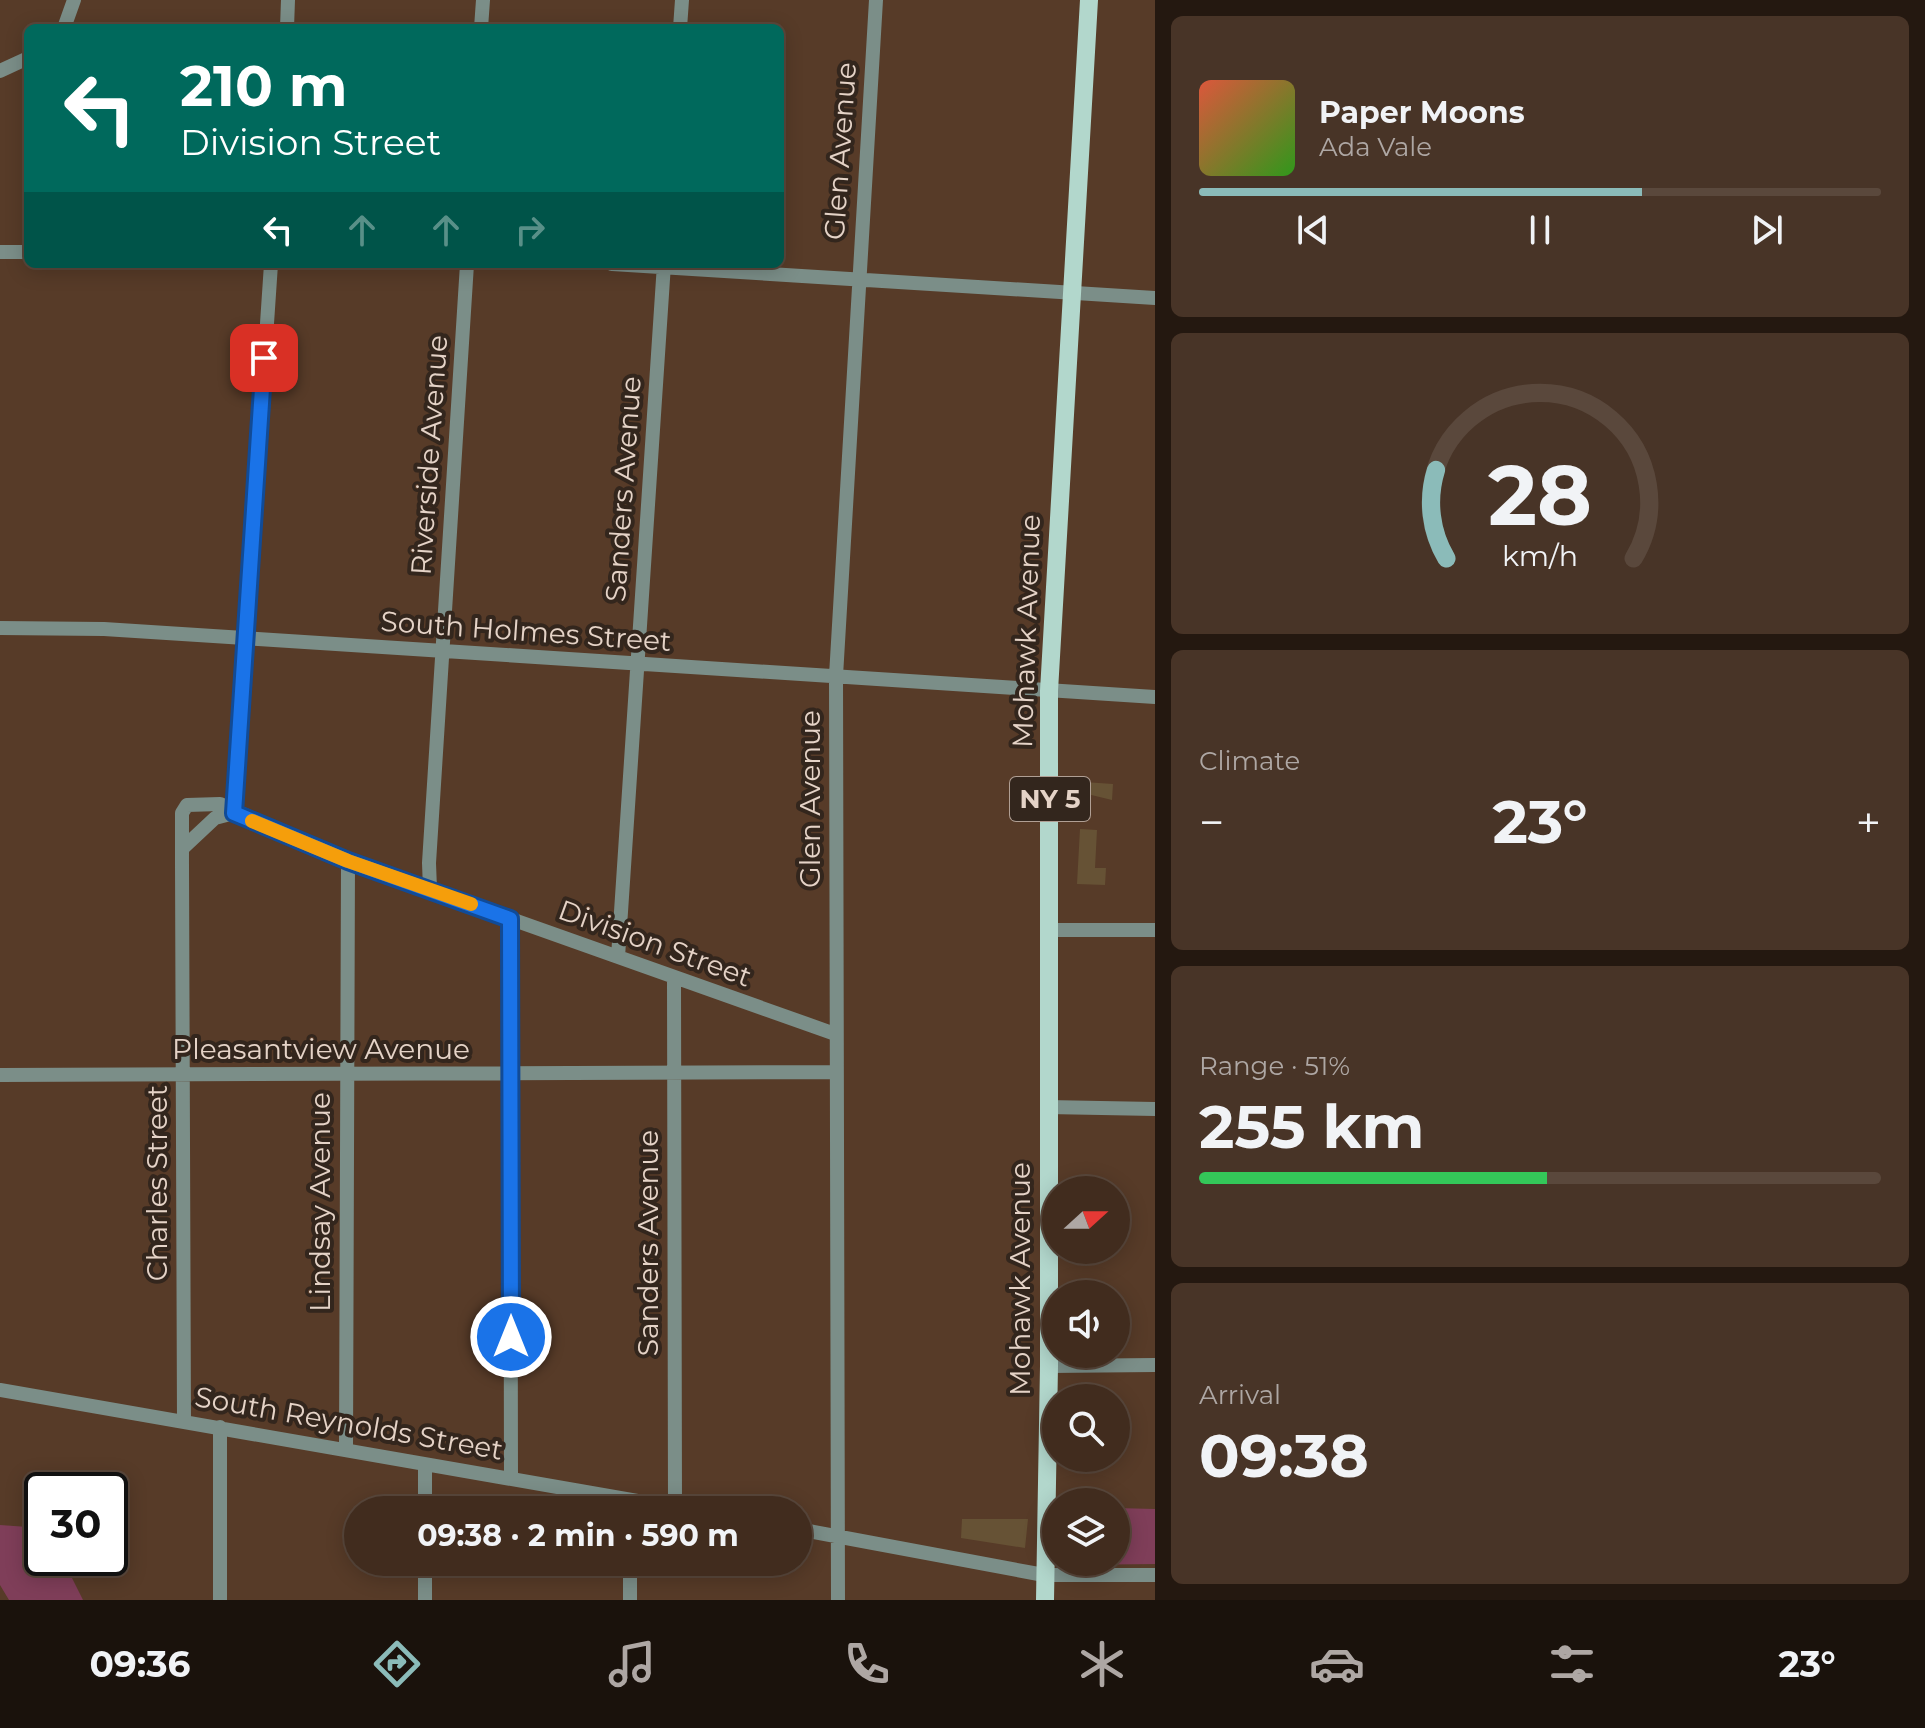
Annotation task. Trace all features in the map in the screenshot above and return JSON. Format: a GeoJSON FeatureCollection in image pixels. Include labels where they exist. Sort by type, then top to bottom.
{"type":"FeatureCollection","features":[{"type":"Feature","properties":{"kind":"main road","name":"Mohawk Avenue"},"geometry":{"type":"LineString","coordinates":[[1048,1280],[1049,691],[1089,0]]}},
{"type":"Feature","properties":{"kind":"main road","name":"Mohawk Avenue"},"geometry":{"type":"LineString","coordinates":[[1046,1488],[1049,1368]]}},
{"type":"Feature","properties":{"kind":"main road","name":"Mohawk Avenue"},"geometry":{"type":"LineString","coordinates":[[1044,1576],[1045,1600]]}},
{"type":"Feature","properties":{"kind":"street"},"geometry":{"type":"LineString","coordinates":[[65,24],[74,0]]}},
{"type":"Feature","properties":{"kind":"street"},"geometry":{"type":"LineString","coordinates":[[287,24],[288,0]]}},
{"type":"Feature","properties":{"kind":"street"},"geometry":{"type":"LineString","coordinates":[[481,24],[483,0]]}},
{"type":"Feature","properties":{"kind":"street"},"geometry":{"type":"LineString","coordinates":[[680,24],[682,0]]}},
{"type":"Feature","properties":{"kind":"street","name":"Glen Avenue"},"geometry":{"type":"LineString","coordinates":[[838,1600],[836,676],[876,0]]}},
{"type":"Feature","properties":{"kind":"street"},"geometry":{"type":"LineString","coordinates":[[0,71],[24,60]]}},
{"type":"Feature","properties":{"kind":"street"},"geometry":{"type":"LineString","coordinates":[[0,252],[24,252]]}},
{"type":"Feature","properties":{"kind":"street"},"geometry":{"type":"LineString","coordinates":[[183,848],[215,818],[234,813],[271,268]]}},
{"type":"Feature","properties":{"kind":"street","name":"Riverside Avenue"},"geometry":{"type":"LineString","coordinates":[[430,889],[429,863],[467,268]]}},
{"type":"Feature","properties":{"kind":"street","name":"Sanders Avenue"},"geometry":{"type":"LineString","coordinates":[[618,957],[664,268]]}},
{"type":"Feature","properties":{"kind":"street"},"geometry":{"type":"LineString","coordinates":[[696,268],[1155,298]]}},
{"type":"Feature","properties":{"kind":"street","name":"South Holmes Street"},"geometry":{"type":"LineString","coordinates":[[0,628],[245,638],[1155,697]]}},
{"type":"Feature","properties":{"kind":"street","name":"Charles Street"},"geometry":{"type":"LineString","coordinates":[[184,1421],[182,813],[187,805],[220,804],[234,813]]}},
{"type":"Feature","properties":{"kind":"street","name":"Division Street"},"geometry":{"type":"LineString","coordinates":[[234,813],[348,861],[835,1034]]}},
{"type":"Feature","properties":{"kind":"street","name":"Lindsay Avenue"},"geometry":{"type":"LineString","coordinates":[[346,1448],[348,861]]}},
{"type":"Feature","properties":{"kind":"street"},"geometry":{"type":"LineString","coordinates":[[510,919],[511,1477]]}},
{"type":"Feature","properties":{"kind":"street"},"geometry":{"type":"LineString","coordinates":[[1050,930],[1155,930]]}},
{"type":"Feature","properties":{"kind":"street","name":"Sanders Avenue"},"geometry":{"type":"LineString","coordinates":[[674,979],[673,1075],[682,1496]]}},
{"type":"Feature","properties":{"kind":"street","name":"Pleasantview Avenue"},"geometry":{"type":"LineString","coordinates":[[0,1075],[673,1075],[835,1072]]}},
{"type":"Feature","properties":{"kind":"street"},"geometry":{"type":"LineString","coordinates":[[1047,1107],[1155,1109]]}},
{"type":"Feature","properties":{"kind":"street"},"geometry":{"type":"LineString","coordinates":[[1130,1365],[1155,1365]]}},
{"type":"Feature","properties":{"kind":"street","name":"South Reynolds Street"},"geometry":{"type":"LineString","coordinates":[[0,1390],[511,1477],[591,1496]]}},
{"type":"Feature","properties":{"kind":"street"},"geometry":{"type":"LineString","coordinates":[[220,1427],[220,1600]]}},
{"type":"Feature","properties":{"kind":"street"},"geometry":{"type":"LineString","coordinates":[[425,1464],[425,1496]]}},
{"type":"Feature","properties":{"kind":"street"},"geometry":{"type":"LineString","coordinates":[[812,1531],[1042,1575]]}},
{"type":"Feature","properties":{"kind":"street"},"geometry":{"type":"LineString","coordinates":[[1130,1575],[1155,1575]]}},
{"type":"Feature","properties":{"kind":"street"},"geometry":{"type":"LineString","coordinates":[[425,1576],[425,1600]]}},
{"type":"Feature","properties":{"kind":"street"},"geometry":{"type":"LineString","coordinates":[[630,1576],[630,1600]]}},
{"type":"Feature","properties":{"kind":"shaded area"},"geometry":{"type":"Polygon","coordinates":[[[1130,1508],[1155,1509],[1155,1564],[1130,1564],[1130,1508]]]}},
{"type":"Feature","properties":{"kind":"shaded area"},"geometry":{"type":"Polygon","coordinates":[[[0,1525],[24,1527],[24,1576],[71,1576],[83,1600],[9,1600],[0,1585],[0,1525]]]}},
{"type":"Feature","properties":{"kind":"building"},"geometry":{"type":"Polygon","coordinates":[[[1084,782],[1113,784],[1112,800],[1083,793],[1084,782]]]}},
{"type":"Feature","properties":{"kind":"building"},"geometry":{"type":"Polygon","coordinates":[[[1080,829],[1097,830],[1095,868],[1106,868],[1105,885],[1077,884],[1080,829]]]}},
{"type":"Feature","properties":{"kind":"building"},"geometry":{"type":"Polygon","coordinates":[[[962,1519],[1028,1519],[1025,1548],[961,1538],[962,1519]]]}},
{"type":"Feature","properties":{"kind":"slow traffic"},"geometry":{"type":"LineString","coordinates":[[252,821],[348,861],[471,904]]}},
{"type":"Feature","properties":{"kind":"route"},"geometry":{"type":"LineString","coordinates":[[264,358],[234,813],[348,861],[510,919],[511,1337]]}}]}
